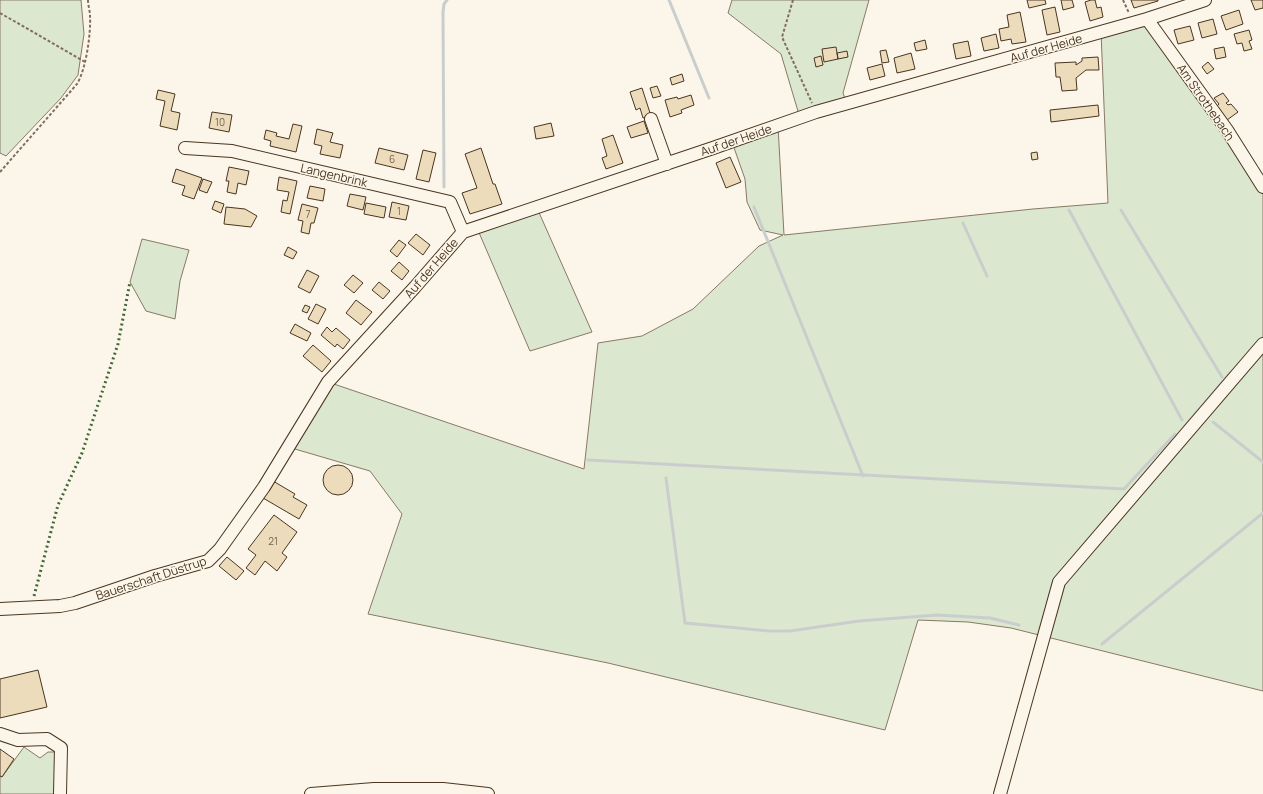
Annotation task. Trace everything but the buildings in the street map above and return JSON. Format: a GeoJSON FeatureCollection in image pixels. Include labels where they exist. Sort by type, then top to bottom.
{"type":"FeatureCollection","features":[{"type":"Feature","properties":{"kind":"street","name":"Auf der Heide"},"geometry":{"type":"LineString","coordinates":[[328,382],[415,287],[462,232],[667,164],[816,112],[1134,23],[1205,0]]}},
{"type":"Feature","properties":{"kind":"street","name":"Am Strothebach"},"geometry":{"type":"LineString","coordinates":[[1147,19],[1227,130],[1263,187]]}},
{"type":"Feature","properties":{"kind":"street"},"geometry":{"type":"LineString","coordinates":[[651,119],[667,164]]}},
{"type":"Feature","properties":{"kind":"street","name":"Langenbrink"},"geometry":{"type":"LineString","coordinates":[[184,148],[232,151],[450,202],[462,232]]}},
{"type":"Feature","properties":{"kind":"street"},"geometry":{"type":"LineString","coordinates":[[1000,794],[1059,582],[1263,344]]}},
{"type":"Feature","properties":{"kind":"street","name":"Bauerschaft Düstrup"},"geometry":{"type":"LineString","coordinates":[[0,609],[60,606],[75,603],[155,576],[208,561],[220,549],[264,487],[328,382]]}},
{"type":"Feature","properties":{"kind":"street"},"geometry":{"type":"LineString","coordinates":[[0,734],[18,740],[47,739],[61,748],[60,794]]}},
{"type":"Feature","properties":{"kind":"street"},"geometry":{"type":"LineString","coordinates":[[311,794],[374,789],[443,789],[488,794]]}},
{"type":"Feature","properties":{"kind":"path"},"geometry":{"type":"LineString","coordinates":[[0,172],[77,84],[82,76],[90,31],[88,0]]}},
{"type":"Feature","properties":{"kind":"path"},"geometry":{"type":"LineString","coordinates":[[793,0],[782,37],[816,112]]}},
{"type":"Feature","properties":{"kind":"path"},"geometry":{"type":"LineString","coordinates":[[1123,0],[1134,23]]}},
{"type":"Feature","properties":{"kind":"path"},"geometry":{"type":"LineString","coordinates":[[0,13],[85,62]]}},
{"type":"Feature","properties":{"kind":"green space"},"geometry":{"type":"Polygon","coordinates":[[[0,0],[81,0],[84,34],[78,75],[61,98],[6,156],[0,153],[0,0]]]}},
{"type":"Feature","properties":{"kind":"green space"},"geometry":{"type":"Polygon","coordinates":[[[732,0],[869,0],[843,93],[847,104],[800,118],[781,54],[728,13],[732,0]]]}},
{"type":"Feature","properties":{"kind":"green space"},"geometry":{"type":"Polygon","coordinates":[[[1147,19],[1263,187],[1263,691],[1011,628],[968,622],[918,620],[885,730],[608,663],[368,614],[402,514],[370,471],[288,447],[328,382],[584,469],[598,343],[642,336],[693,309],[759,246],[783,235],[760,230],[747,202],[745,179],[732,142],[778,126],[784,235],[1033,209],[1108,203],[1101,32],[1147,19]]]}},
{"type":"Feature","properties":{"kind":"green space"},"geometry":{"type":"Polygon","coordinates":[[[537,208],[592,332],[530,351],[477,228],[537,208]]]}},
{"type":"Feature","properties":{"kind":"green space"},"geometry":{"type":"Polygon","coordinates":[[[142,239],[189,250],[180,281],[175,319],[146,311],[130,282],[142,239]]]}},
{"type":"Feature","properties":{"kind":"green space"},"geometry":{"type":"Polygon","coordinates":[[[24,747],[40,758],[48,752],[56,752],[54,794],[0,794],[0,776],[2,777],[24,747]]]}},
{"type":"Feature","properties":{"kind":"waterway"},"geometry":{"type":"LineString","coordinates":[[444,187],[443,12],[444,4],[447,0]]}},
{"type":"Feature","properties":{"kind":"waterway"},"geometry":{"type":"LineString","coordinates":[[669,0],[709,98]]}},
{"type":"Feature","properties":{"kind":"waterway"},"geometry":{"type":"LineString","coordinates":[[754,207],[863,476]]}},
{"type":"Feature","properties":{"kind":"waterway"},"geometry":{"type":"LineString","coordinates":[[1069,210],[1182,420]]}},
{"type":"Feature","properties":{"kind":"waterway"},"geometry":{"type":"LineString","coordinates":[[1121,210],[1222,377]]}},
{"type":"Feature","properties":{"kind":"waterway"},"geometry":{"type":"LineString","coordinates":[[963,223],[987,276]]}},
{"type":"Feature","properties":{"kind":"waterway"},"geometry":{"type":"LineString","coordinates":[[1185,426],[1230,373]]}},
{"type":"Feature","properties":{"kind":"waterway"},"geometry":{"type":"LineString","coordinates":[[1213,422],[1263,462]]}},
{"type":"Feature","properties":{"kind":"waterway"},"geometry":{"type":"LineString","coordinates":[[588,460],[1124,489],[1175,434]]}},
{"type":"Feature","properties":{"kind":"waterway"},"geometry":{"type":"LineString","coordinates":[[666,478],[685,623],[769,631],[790,631],[859,621],[937,615],[990,618],[1019,625]]}},
{"type":"Feature","properties":{"kind":"waterway"},"geometry":{"type":"LineString","coordinates":[[1102,644],[1263,513]]}},
{"type":"Feature","properties":{"kind":"hedge"},"geometry":{"type":"LineString","coordinates":[[34,596],[58,505],[82,453],[118,344],[130,282]]}}]}
